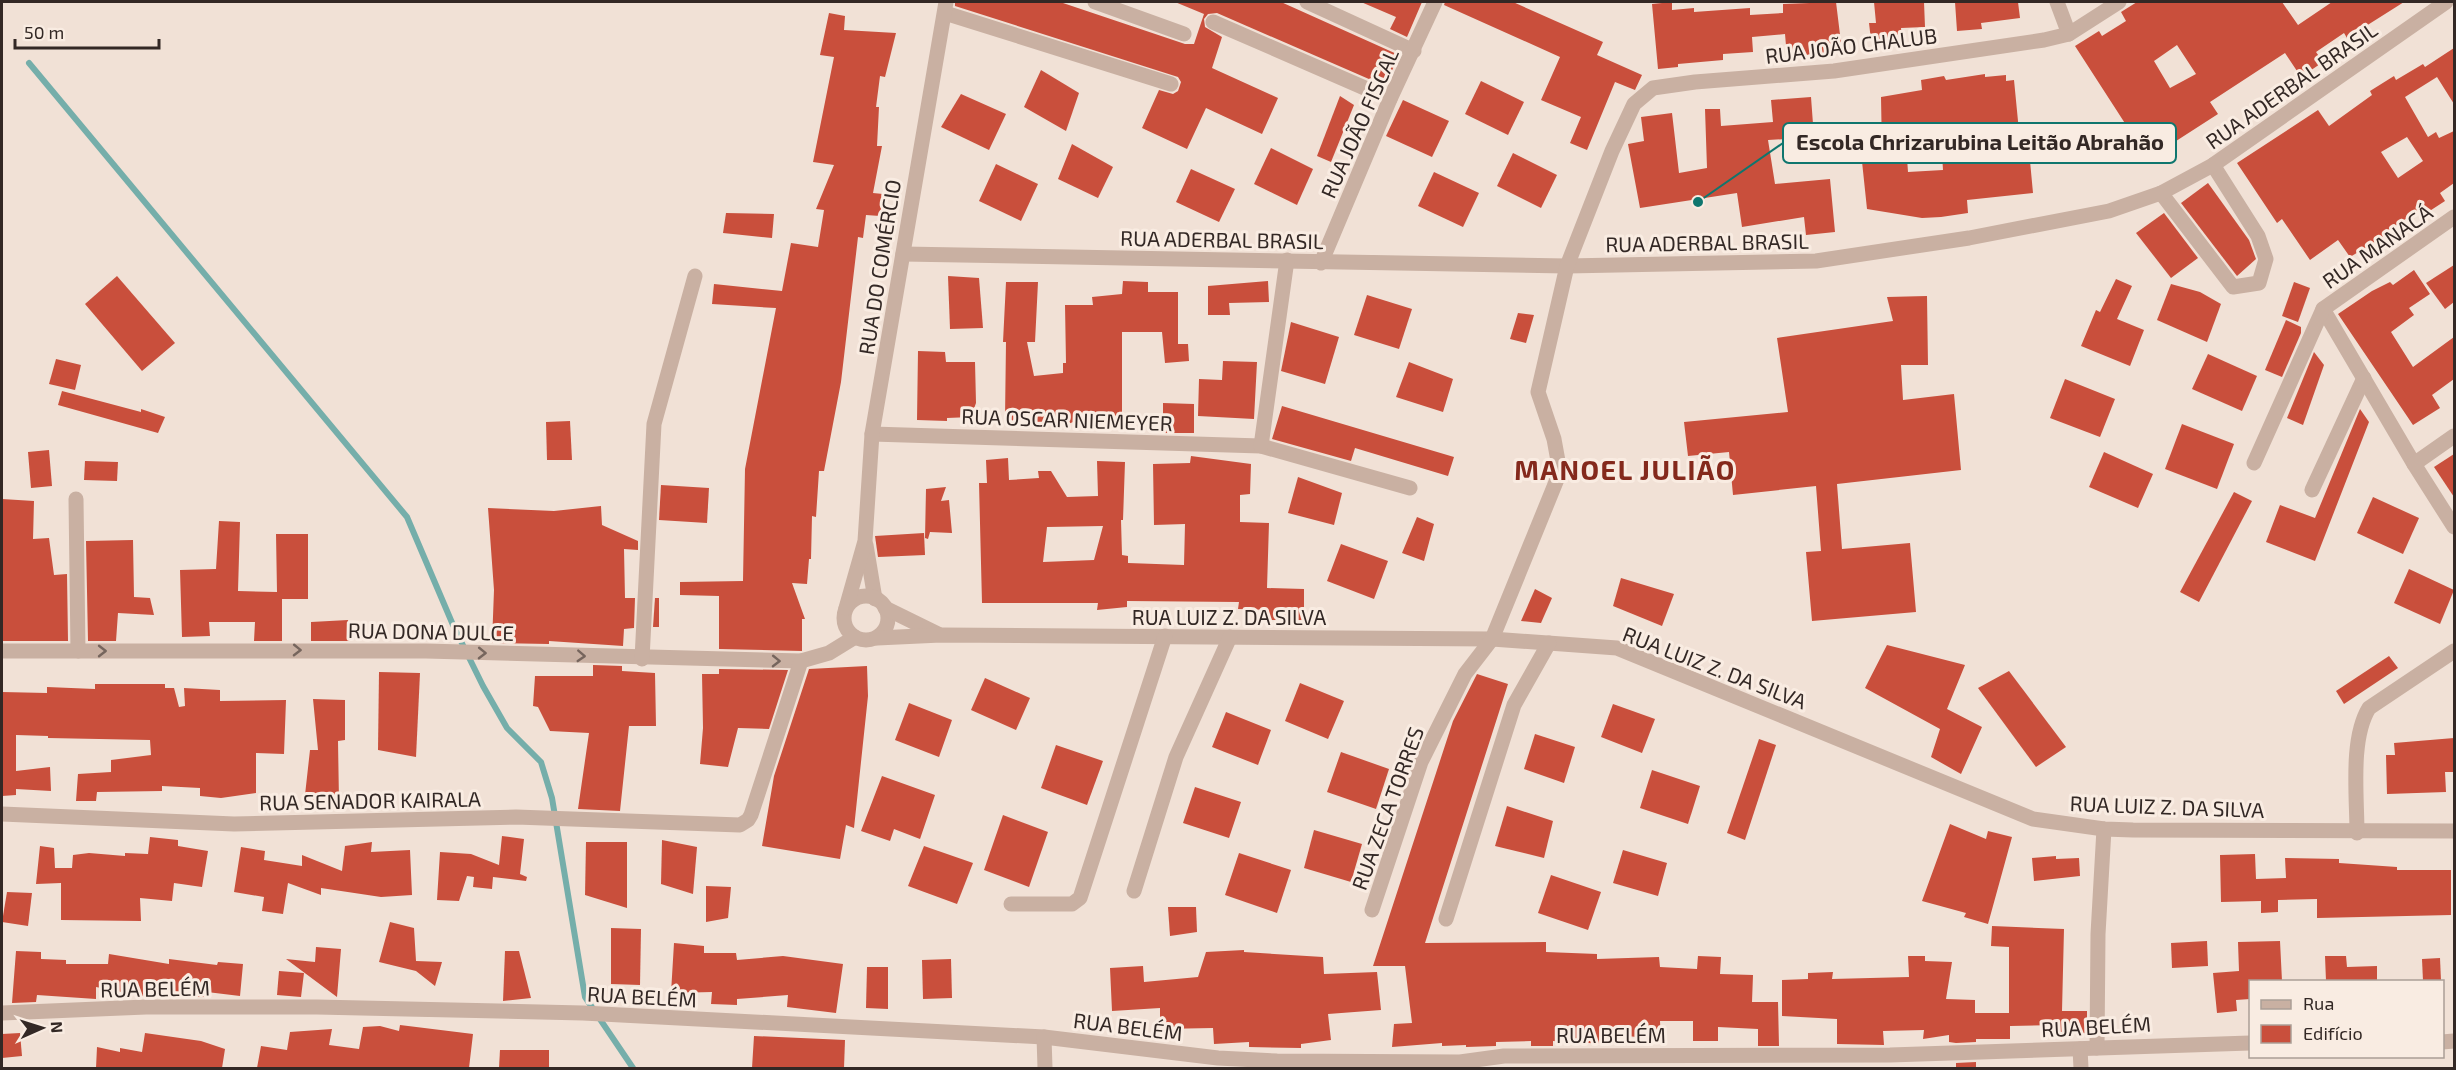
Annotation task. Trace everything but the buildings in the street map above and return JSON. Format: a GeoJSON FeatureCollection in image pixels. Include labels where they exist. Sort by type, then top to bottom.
{"type":"FeatureCollection","features":[{"type":"Feature","properties":{"kind":"street"},"geometry":{"type":"LineString","coordinates":[[1095,2],[1184,34]]}},
{"type":"Feature","properties":{"kind":"street"},"geometry":{"type":"LineString","coordinates":[[1307,2],[1414,51]]}},
{"type":"Feature","properties":{"kind":"street","name":"RUA JOÃO FISCAL"},"geometry":{"type":"LineString","coordinates":[[1321,263],[1389,99],[1414,51],[1435,2]]}},
{"type":"Feature","properties":{"kind":"street"},"geometry":{"type":"LineString","coordinates":[[2057,2],[2069,34]]}},
{"type":"Feature","properties":{"kind":"street","name":"RUA JOÃO CHALUB"},"geometry":{"type":"LineString","coordinates":[[1612,151],[1634,104],[1653,88],[1695,82],[1834,71],[2069,34],[2119,2]]}},
{"type":"Feature","properties":{"kind":"street","name":"RUA ADERBAL BRASIL"},"geometry":{"type":"LineString","coordinates":[[903,254],[1566,266],[1816,261],[1970,238],[2109,211],[2161,193],[2213,165],[2446,2]]}},
{"type":"Feature","properties":{"kind":"street"},"geometry":{"type":"LineString","coordinates":[[946,7],[1171,84]]}},
{"type":"Feature","properties":{"kind":"street","name":"RUA DO COMÉRCIO"},"geometry":{"type":"LineString","coordinates":[[846,609],[865,541],[872,434],[946,7]]}},
{"type":"Feature","properties":{"kind":"street"},"geometry":{"type":"LineString","coordinates":[[1213,22],[1389,99]]}},
{"type":"Feature","properties":{"kind":"street","name":"RUA ZECA TORRES"},"geometry":{"type":"LineString","coordinates":[[1372,910],[1421,762],[1465,674],[1492,639],[1560,472],[1554,439],[1538,392],[1566,266],[1612,151]]}},
{"type":"Feature","properties":{"kind":"street"},"geometry":{"type":"LineString","coordinates":[[2161,193],[2233,287],[2259,283],[2266,259],[2258,236],[2213,165]]}},
{"type":"Feature","properties":{"kind":"street","name":"RUA MANACÁ"},"geometry":{"type":"LineString","coordinates":[[2323,309],[2454,217]]}},
{"type":"Feature","properties":{"kind":"street"},"geometry":{"type":"LineString","coordinates":[[1261,446],[1287,260]]}},
{"type":"Feature","properties":{"kind":"street"},"geometry":{"type":"LineString","coordinates":[[642,658],[648,490],[654,424],[695,276]]}},
{"type":"Feature","properties":{"kind":"street"},"geometry":{"type":"LineString","coordinates":[[2323,309],[2414,464],[2454,527]]}},
{"type":"Feature","properties":{"kind":"street"},"geometry":{"type":"LineString","coordinates":[[2254,463],[2323,309]]}},
{"type":"Feature","properties":{"kind":"street"},"geometry":{"type":"LineString","coordinates":[[2312,490],[2364,378]]}},
{"type":"Feature","properties":{"kind":"street","name":"RUA OSCAR NIEMEYER"},"geometry":{"type":"LineString","coordinates":[[872,434],[1261,446],[1410,488]]}},
{"type":"Feature","properties":{"kind":"street"},"geometry":{"type":"LineString","coordinates":[[2414,464],[2454,436]]}},
{"type":"Feature","properties":{"kind":"street"},"geometry":{"type":"LineString","coordinates":[[76,499],[78,651]]}},
{"type":"Feature","properties":{"kind":"street","name":"RUA DO COMÉRCIO"},"geometry":{"type":"LineString","coordinates":[[865,541],[880,603]]}},
{"type":"Feature","properties":{"kind":"street"},"geometry":{"type":"LineString","coordinates":[[862,597],[880,603],[886,628],[877,638],[866,640],[855,637],[846,628],[846,609],[862,597]]}},
{"type":"Feature","properties":{"kind":"street","name":"RUA LUIZ Z. DA SILVA"},"geometry":{"type":"LineString","coordinates":[[880,603],[941,635]]}},
{"type":"Feature","properties":{"kind":"street","name":"RUA LUIZ Z. DA SILVA"},"geometry":{"type":"LineString","coordinates":[[877,638],[941,635],[1492,639],[1617,648],[2033,819],[2104,829],[2357,833],[2454,831]]}},
{"type":"Feature","properties":{"kind":"street"},"geometry":{"type":"LineString","coordinates":[[1011,904],[1072,904],[1080,898],[1165,636]]}},
{"type":"Feature","properties":{"kind":"street","name":"RUA DONA DULCE"},"geometry":{"type":"LineString","coordinates":[[2,651],[523,653],[801,661],[829,653],[855,637]]}},
{"type":"Feature","properties":{"kind":"street"},"geometry":{"type":"LineString","coordinates":[[1134,891],[1176,757],[1230,638]]}},
{"type":"Feature","properties":{"kind":"street"},"geometry":{"type":"LineString","coordinates":[[1446,920],[1514,705],[1549,643]]}},
{"type":"Feature","properties":{"kind":"street"},"geometry":{"type":"LineString","coordinates":[[2357,833],[2358,745],[2362,720],[2369,708],[2454,651]]}},
{"type":"Feature","properties":{"kind":"street","name":"RUA SENADOR KAIRALA"},"geometry":{"type":"LineString","coordinates":[[2,814],[234,824],[536,818],[740,825],[751,815],[801,661]]}},
{"type":"Feature","properties":{"kind":"street"},"geometry":{"type":"LineString","coordinates":[[2097,1048],[2098,934],[2104,829]]}},
{"type":"Feature","properties":{"kind":"street","name":"RUA BELÉM"},"geometry":{"type":"LineString","coordinates":[[2,1013],[146,1007],[317,1007],[583,1014],[1044,1037],[1218,1058],[1277,1061],[1504,1062],[1890,1054],[2249,1043]]}},
{"type":"Feature","properties":{"kind":"street"},"geometry":{"type":"LineString","coordinates":[[1044,1037],[1045,1068]]}},
{"type":"Feature","properties":{"kind":"street"},"geometry":{"type":"LineString","coordinates":[[2080,1049],[2081,1068]]}},
{"type":"Feature","properties":{"kind":"waterway"},"geometry":{"type":"LineString","coordinates":[[29,63],[407,517],[453,625],[483,686],[507,728],[541,762],[552,798],[585,997],[633,1068]]}},
{"type":"Feature","properties":{"kind":"place","name":"Escola Chrizarubina Leitão Abrahão"},"geometry":{"type":"Point","coordinates":[1698,202]}},
{"type":"Feature","properties":{"kind":"district","name":"MANOEL JULIÃO"},"geometry":{"type":"Point","coordinates":[1625,469]}}]}
